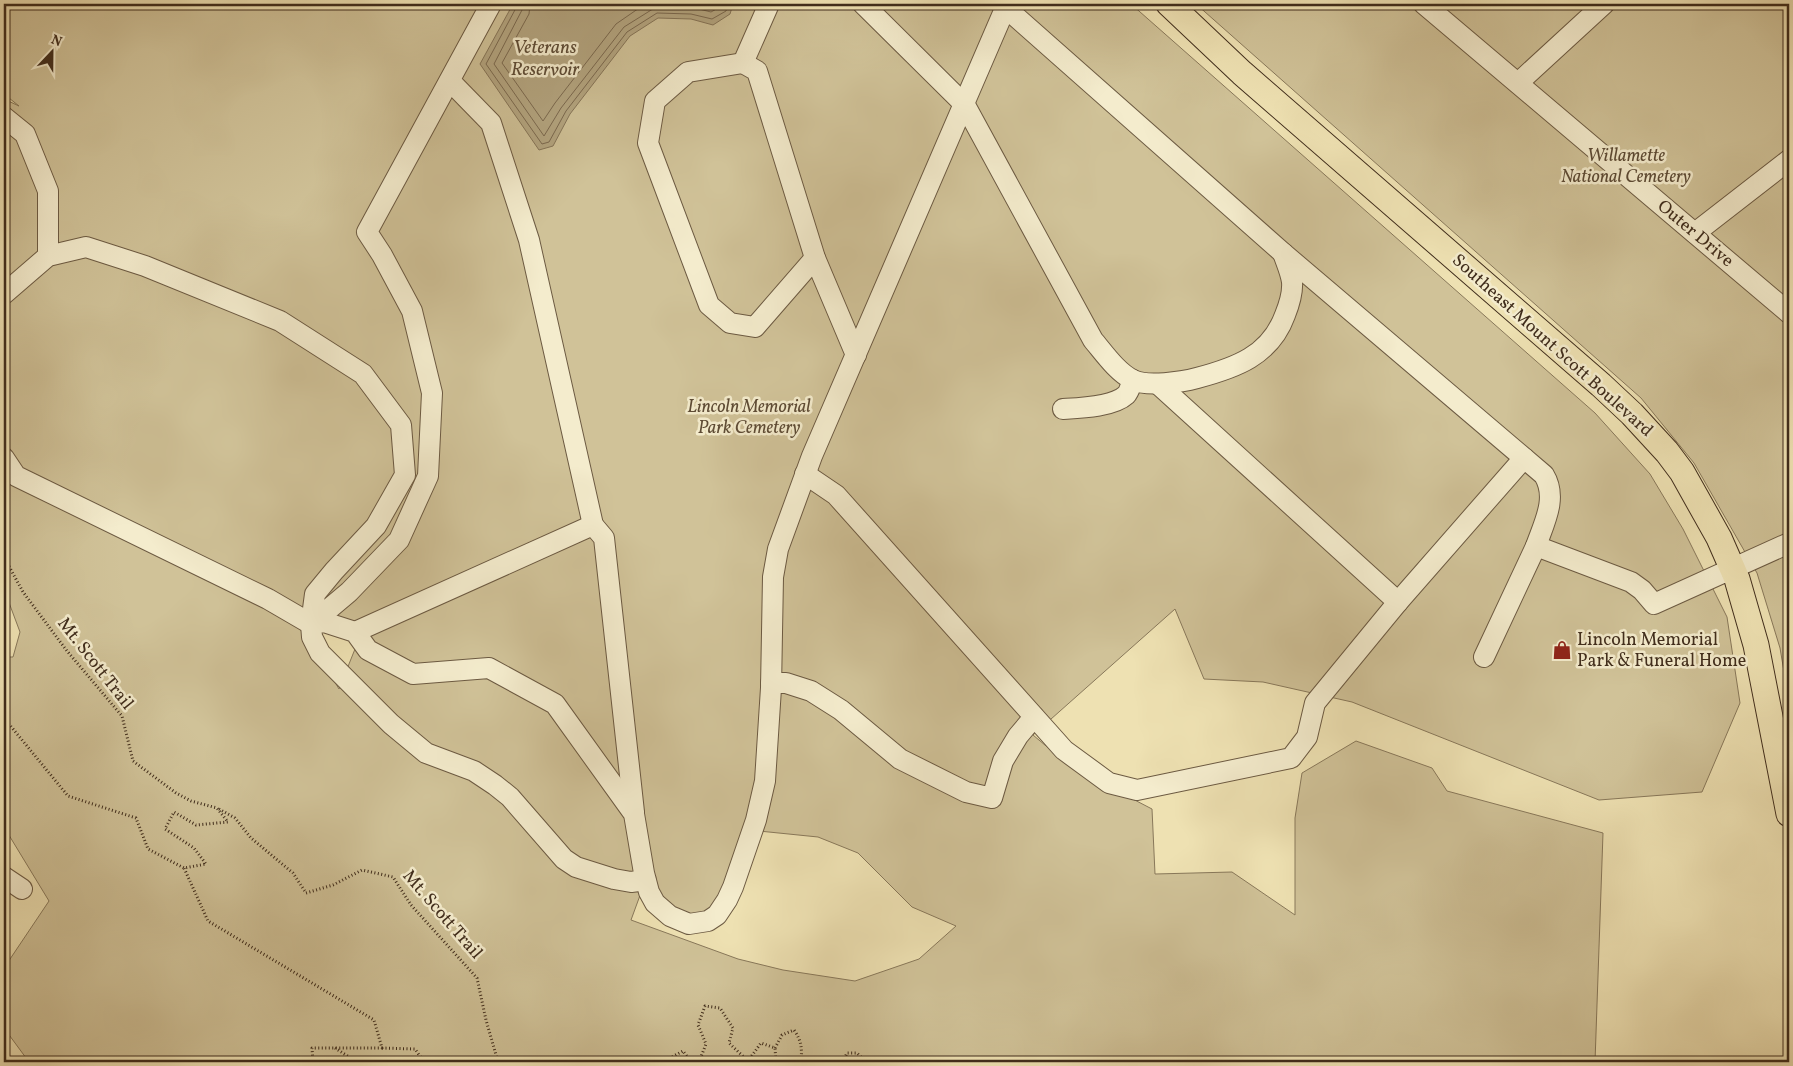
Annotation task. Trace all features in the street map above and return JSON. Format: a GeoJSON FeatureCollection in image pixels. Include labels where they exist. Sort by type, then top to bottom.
{"type":"FeatureCollection","features":[{"type":"Feature","properties":{"kind":"main road","name":"Southeast Mount Scott Boulevard"},"geometry":{"type":"LineString","coordinates":[[1168,4],[1242,73],[1561,349],[1632,414],[1667,452],[1682,472],[1719,538],[1744,598],[1756,645],[1789,814]]}},
{"type":"Feature","properties":{"kind":"street"},"geometry":{"type":"LineString","coordinates":[[311,624],[349,592],[399,540],[428,476],[432,393],[412,311],[382,255],[367,232],[492,4]]}},
{"type":"Feature","properties":{"kind":"street"},"geometry":{"type":"LineString","coordinates":[[744,63],[769,4]]}},
{"type":"Feature","properties":{"kind":"street"},"geometry":{"type":"LineString","coordinates":[[863,4],[965,105],[1093,340],[1112,363],[1134,380],[1158,384],[1188,380],[1228,370],[1264,350],[1281,327],[1291,300],[1292,282],[1284,253]]}},
{"type":"Feature","properties":{"kind":"street","name":"Outer Drive"},"geometry":{"type":"LineString","coordinates":[[1424,4],[1789,313]]}},
{"type":"Feature","properties":{"kind":"street"},"geometry":{"type":"LineString","coordinates":[[1518,83],[1604,4]]}},
{"type":"Feature","properties":{"kind":"street"},"geometry":{"type":"LineString","coordinates":[[450,80],[492,123],[529,240],[592,525],[604,538],[634,814],[646,880],[649,892],[655,902],[670,916],[688,924],[708,921],[717,914],[733,887],[756,820],[765,780],[771,684],[773,577],[778,549],[805,474],[1006,6],[1284,253],[1544,475],[1550,485],[1549,510],[1536,546],[1484,657]]}},
{"type":"Feature","properties":{"kind":"street"},"geometry":{"type":"LineString","coordinates":[[815,258],[755,327],[730,323],[709,305],[648,143],[655,101],[688,72],[744,63],[757,72],[815,258],[856,355]]}},
{"type":"Feature","properties":{"kind":"street"},"geometry":{"type":"LineString","coordinates":[[4,118],[25,134],[48,191],[48,256]]}},
{"type":"Feature","properties":{"kind":"street"},"geometry":{"type":"LineString","coordinates":[[1695,233],[1789,160]]}},
{"type":"Feature","properties":{"kind":"street"},"geometry":{"type":"LineString","coordinates":[[4,294],[48,256],[86,247],[144,266],[280,321],[363,374],[401,425],[405,475],[376,526],[315,594],[311,624],[312,638],[320,653],[391,724],[426,753],[474,772],[510,797],[564,859],[576,867],[614,879],[631,882],[646,880]]}},
{"type":"Feature","properties":{"kind":"street"},"geometry":{"type":"LineString","coordinates":[[1063,409],[1095,406],[1114,401],[1126,395],[1134,380]]}},
{"type":"Feature","properties":{"kind":"street"},"geometry":{"type":"LineString","coordinates":[[1158,384],[1398,602]]}},
{"type":"Feature","properties":{"kind":"street"},"geometry":{"type":"LineString","coordinates":[[4,458],[16,476],[268,599],[311,624],[324,622],[355,632],[368,650],[413,674],[489,668],[555,704],[634,814]]}},
{"type":"Feature","properties":{"kind":"street"},"geometry":{"type":"LineString","coordinates":[[805,474],[836,495],[1064,750],[1109,784],[1137,790],[1291,758],[1307,736],[1315,703],[1398,602],[1524,458]]}},
{"type":"Feature","properties":{"kind":"street"},"geometry":{"type":"LineString","coordinates":[[355,632],[592,525]]}},
{"type":"Feature","properties":{"kind":"street"},"geometry":{"type":"LineString","coordinates":[[1536,546],[1631,582],[1642,590],[1654,604],[1789,543]]}},
{"type":"Feature","properties":{"kind":"street"},"geometry":{"type":"LineString","coordinates":[[771,684],[786,683],[811,691],[841,710],[900,760],[966,792],[992,798],[1003,761],[1018,736],[1034,717]]}},
{"type":"Feature","properties":{"kind":"street"},"geometry":{"type":"LineString","coordinates":[[4,877],[22,889]]}},
{"type":"Feature","properties":{"kind":"path","name":"Mt. Scott Trail"},"geometry":{"type":"LineString","coordinates":[[4,558],[23,592],[67,651],[122,716],[133,761],[176,793],[191,801],[218,808],[235,818],[251,838],[293,873],[306,893],[333,885],[362,870],[393,876],[411,905],[477,978],[498,1062]]}},
{"type":"Feature","properties":{"kind":"path"},"geometry":{"type":"LineString","coordinates":[[4,718],[68,796],[136,818],[148,849],[184,868],[208,921],[374,1020],[382,1048]]}},
{"type":"Feature","properties":{"kind":"path"},"geometry":{"type":"LineString","coordinates":[[184,868],[206,864],[194,848],[165,828],[174,812],[196,825],[228,822],[218,808]]}},
{"type":"Feature","properties":{"kind":"path"},"geometry":{"type":"LineString","coordinates":[[699,1062],[706,1044],[698,1025],[705,1006],[720,1008],[726,1015],[733,1028],[730,1043],[748,1061],[761,1043],[775,1048]]}},
{"type":"Feature","properties":{"kind":"path"},"geometry":{"type":"LineString","coordinates":[[776,1062],[775,1048],[782,1035],[794,1030],[800,1038],[802,1048],[801,1062]]}},
{"type":"Feature","properties":{"kind":"path"},"geometry":{"type":"LineString","coordinates":[[313,1062],[312,1048],[415,1049],[424,1062]]}},
{"type":"Feature","properties":{"kind":"path"},"geometry":{"type":"LineString","coordinates":[[335,1048],[357,1062]]}},
{"type":"Feature","properties":{"kind":"path"},"geometry":{"type":"LineString","coordinates":[[668,1062],[670,1058],[683,1051],[691,1062]]}},
{"type":"Feature","properties":{"kind":"path"},"geometry":{"type":"LineString","coordinates":[[843,1062],[848,1053],[857,1053],[866,1062],[880,1062]]}},
{"type":"Feature","properties":{"kind":"green space","name":"Lincoln Memorial Park Cemetery"},"geometry":{"type":"Polygon","coordinates":[[[4,4],[1131,4],[1595,413],[1650,474],[1683,529],[1727,617],[1740,703],[1702,792],[1599,800],[1352,702],[1263,682],[1204,679],[1175,609],[1033,735],[1071,767],[1152,809],[1155,874],[1232,872],[1295,915],[1295,818],[1302,773],[1356,741],[1432,768],[1447,791],[1603,833],[1595,1062],[29,1062],[4,1028],[4,968],[49,901],[4,827],[4,657],[13,657],[20,632],[8,600],[4,595],[4,99],[19,106],[4,94],[4,4]],[[310,619],[302,626],[339,689],[357,644],[310,619]],[[759,831],[731,908],[690,928],[646,879],[631,920],[738,959],[783,970],[855,981],[919,959],[956,926],[912,907],[858,853],[818,837],[759,831]]]}},
{"type":"Feature","properties":{"kind":"green space","name":"Willamette National Cemetery"},"geometry":{"type":"Polygon","coordinates":[[[1196,4],[1789,4],[1789,701],[1780,648],[1757,573],[1694,463],[1641,398],[1196,4]]]}},
{"type":"Feature","properties":{"kind":"water","name":"Veterans Reservoir"},"geometry":{"type":"Polygon","coordinates":[[[513,4],[733,4],[730,14],[713,25],[691,19],[658,18],[630,36],[570,114],[553,146],[539,150],[480,64],[513,4]]]}},
{"type":"Feature","properties":{"kind":"place","name":"Lincoln Memorial Park & Funeral Home"},"geometry":{"type":"Point","coordinates":[1562,650]}}]}
